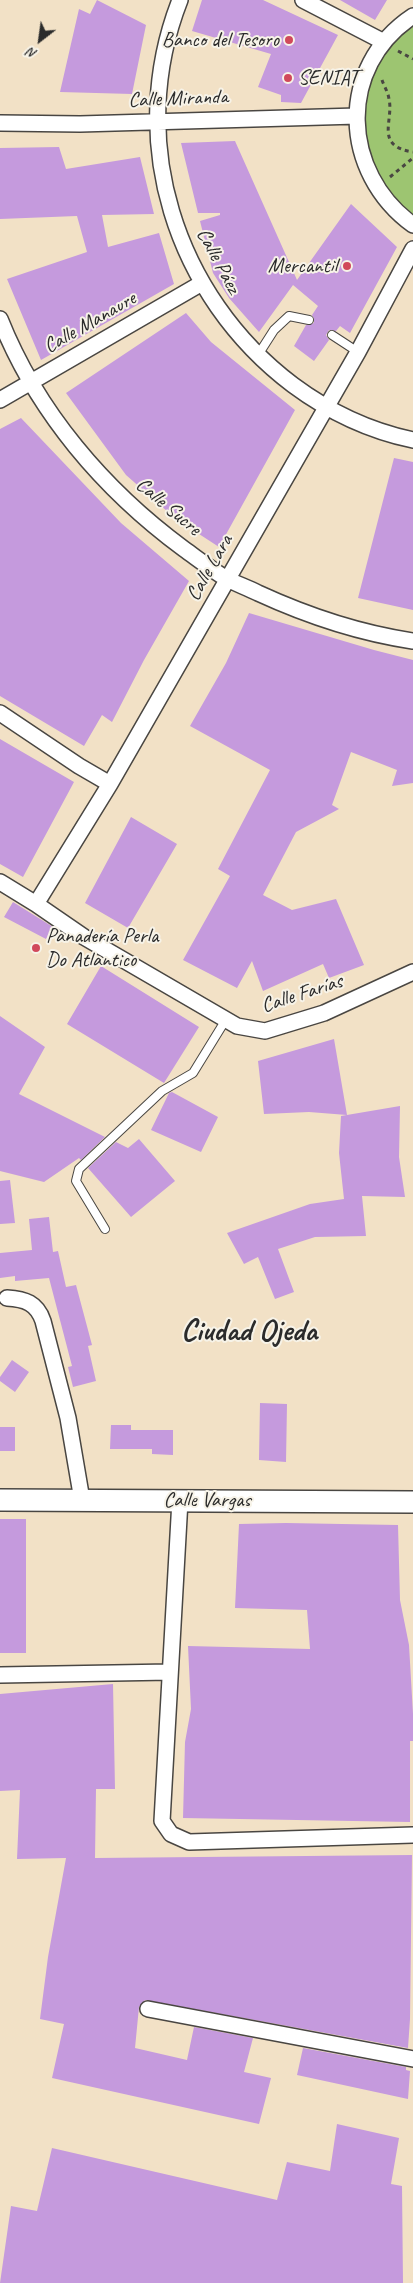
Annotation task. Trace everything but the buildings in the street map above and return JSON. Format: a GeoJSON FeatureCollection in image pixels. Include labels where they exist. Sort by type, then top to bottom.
{"type":"FeatureCollection","features":[{"type":"Feature","properties":{"kind":"street","name":"Calle Páez"},"geometry":{"type":"LineString","coordinates":[[180,0],[165,47],[159,82],[159,152],[164,186],[173,220],[186,252],[202,283],[227,321],[258,356],[294,385],[327,407],[363,424],[413,440]]}},
{"type":"Feature","properties":{"kind":"street"},"geometry":{"type":"LineString","coordinates":[[303,0],[384,42]]}},
{"type":"Feature","properties":{"kind":"street"},"geometry":{"type":"LineString","coordinates":[[413,16],[384,42],[373,58],[365,77],[357,116],[359,143],[367,170],[376,187],[399,215],[413,225]]}},
{"type":"Feature","properties":{"kind":"street","name":"Calle Miranda"},"geometry":{"type":"LineString","coordinates":[[0,124],[80,124],[159,120],[357,116]]}},
{"type":"Feature","properties":{"kind":"street","name":"Calle Lara"},"geometry":{"type":"LineString","coordinates":[[36,904],[110,784],[327,407],[413,249]]}},
{"type":"Feature","properties":{"kind":"street","name":"Calle Manaure"},"geometry":{"type":"LineString","coordinates":[[0,400],[202,283]]}},
{"type":"Feature","properties":{"kind":"street","name":"Calle Sucre"},"geometry":{"type":"LineString","coordinates":[[0,319],[31,382],[76,448],[116,491],[160,531],[228,579],[281,603],[325,620],[370,633],[413,641]]}},
{"type":"Feature","properties":{"kind":"street"},"geometry":{"type":"LineString","coordinates":[[0,713],[79,766],[110,784]]}},
{"type":"Feature","properties":{"kind":"street","name":"Calle Farías"},"geometry":{"type":"LineString","coordinates":[[2,886],[36,904],[84,937],[236,1026],[266,1031],[324,1013],[413,972]]}},
{"type":"Feature","properties":{"kind":"street"},"geometry":{"type":"LineString","coordinates":[[8,1298],[23,1299],[40,1311],[68,1418],[82,1500]]}},
{"type":"Feature","properties":{"kind":"street","name":"Calle Vargas"},"geometry":{"type":"LineString","coordinates":[[0,1500],[413,1502]]}},
{"type":"Feature","properties":{"kind":"street"},"geometry":{"type":"LineString","coordinates":[[180,1500],[162,1820],[171,1834],[189,1842],[413,1835]]}},
{"type":"Feature","properties":{"kind":"street"},"geometry":{"type":"LineString","coordinates":[[0,1675],[170,1672]]}},
{"type":"Feature","properties":{"kind":"street"},"geometry":{"type":"LineString","coordinates":[[148,2009],[413,2060]]}},
{"type":"Feature","properties":{"kind":"lane"},"geometry":{"type":"LineString","coordinates":[[258,356],[274,330],[289,316],[309,320]]}},
{"type":"Feature","properties":{"kind":"lane"},"geometry":{"type":"LineString","coordinates":[[332,336],[358,352]]}},
{"type":"Feature","properties":{"kind":"lane"},"geometry":{"type":"LineString","coordinates":[[105,1229],[76,1181],[78,1169],[162,1091],[193,1072],[225,1021]]}},
{"type":"Feature","properties":{"kind":"path"},"geometry":{"type":"LineString","coordinates":[[398,51],[413,59]]}},
{"type":"Feature","properties":{"kind":"path"},"geometry":{"type":"LineString","coordinates":[[373,58],[390,98],[390,112],[387,121],[390,138],[402,150],[413,152]]}},
{"type":"Feature","properties":{"kind":"path"},"geometry":{"type":"LineString","coordinates":[[376,187],[413,158]]}},
{"type":"Feature","properties":{"kind":"green space"},"geometry":{"type":"Polygon","coordinates":[[[413,16],[413,225],[399,215],[359,143],[365,77],[413,16]]]}},
{"type":"Feature","properties":{"kind":"place","name":"Banco del Tesoro"},"geometry":{"type":"Point","coordinates":[289,40]}},
{"type":"Feature","properties":{"kind":"place","name":"SENIAT"},"geometry":{"type":"Point","coordinates":[288,78]}},
{"type":"Feature","properties":{"kind":"place","name":"Mercantil"},"geometry":{"type":"Point","coordinates":[347,266]}},
{"type":"Feature","properties":{"kind":"place","name":"Panadería Perla Do Atlantico"},"geometry":{"type":"Point","coordinates":[36,948]}},
{"type":"Feature","properties":{"kind":"district","name":"Ciudad Ojeda"},"geometry":{"type":"Point","coordinates":[249,1332]}}]}
